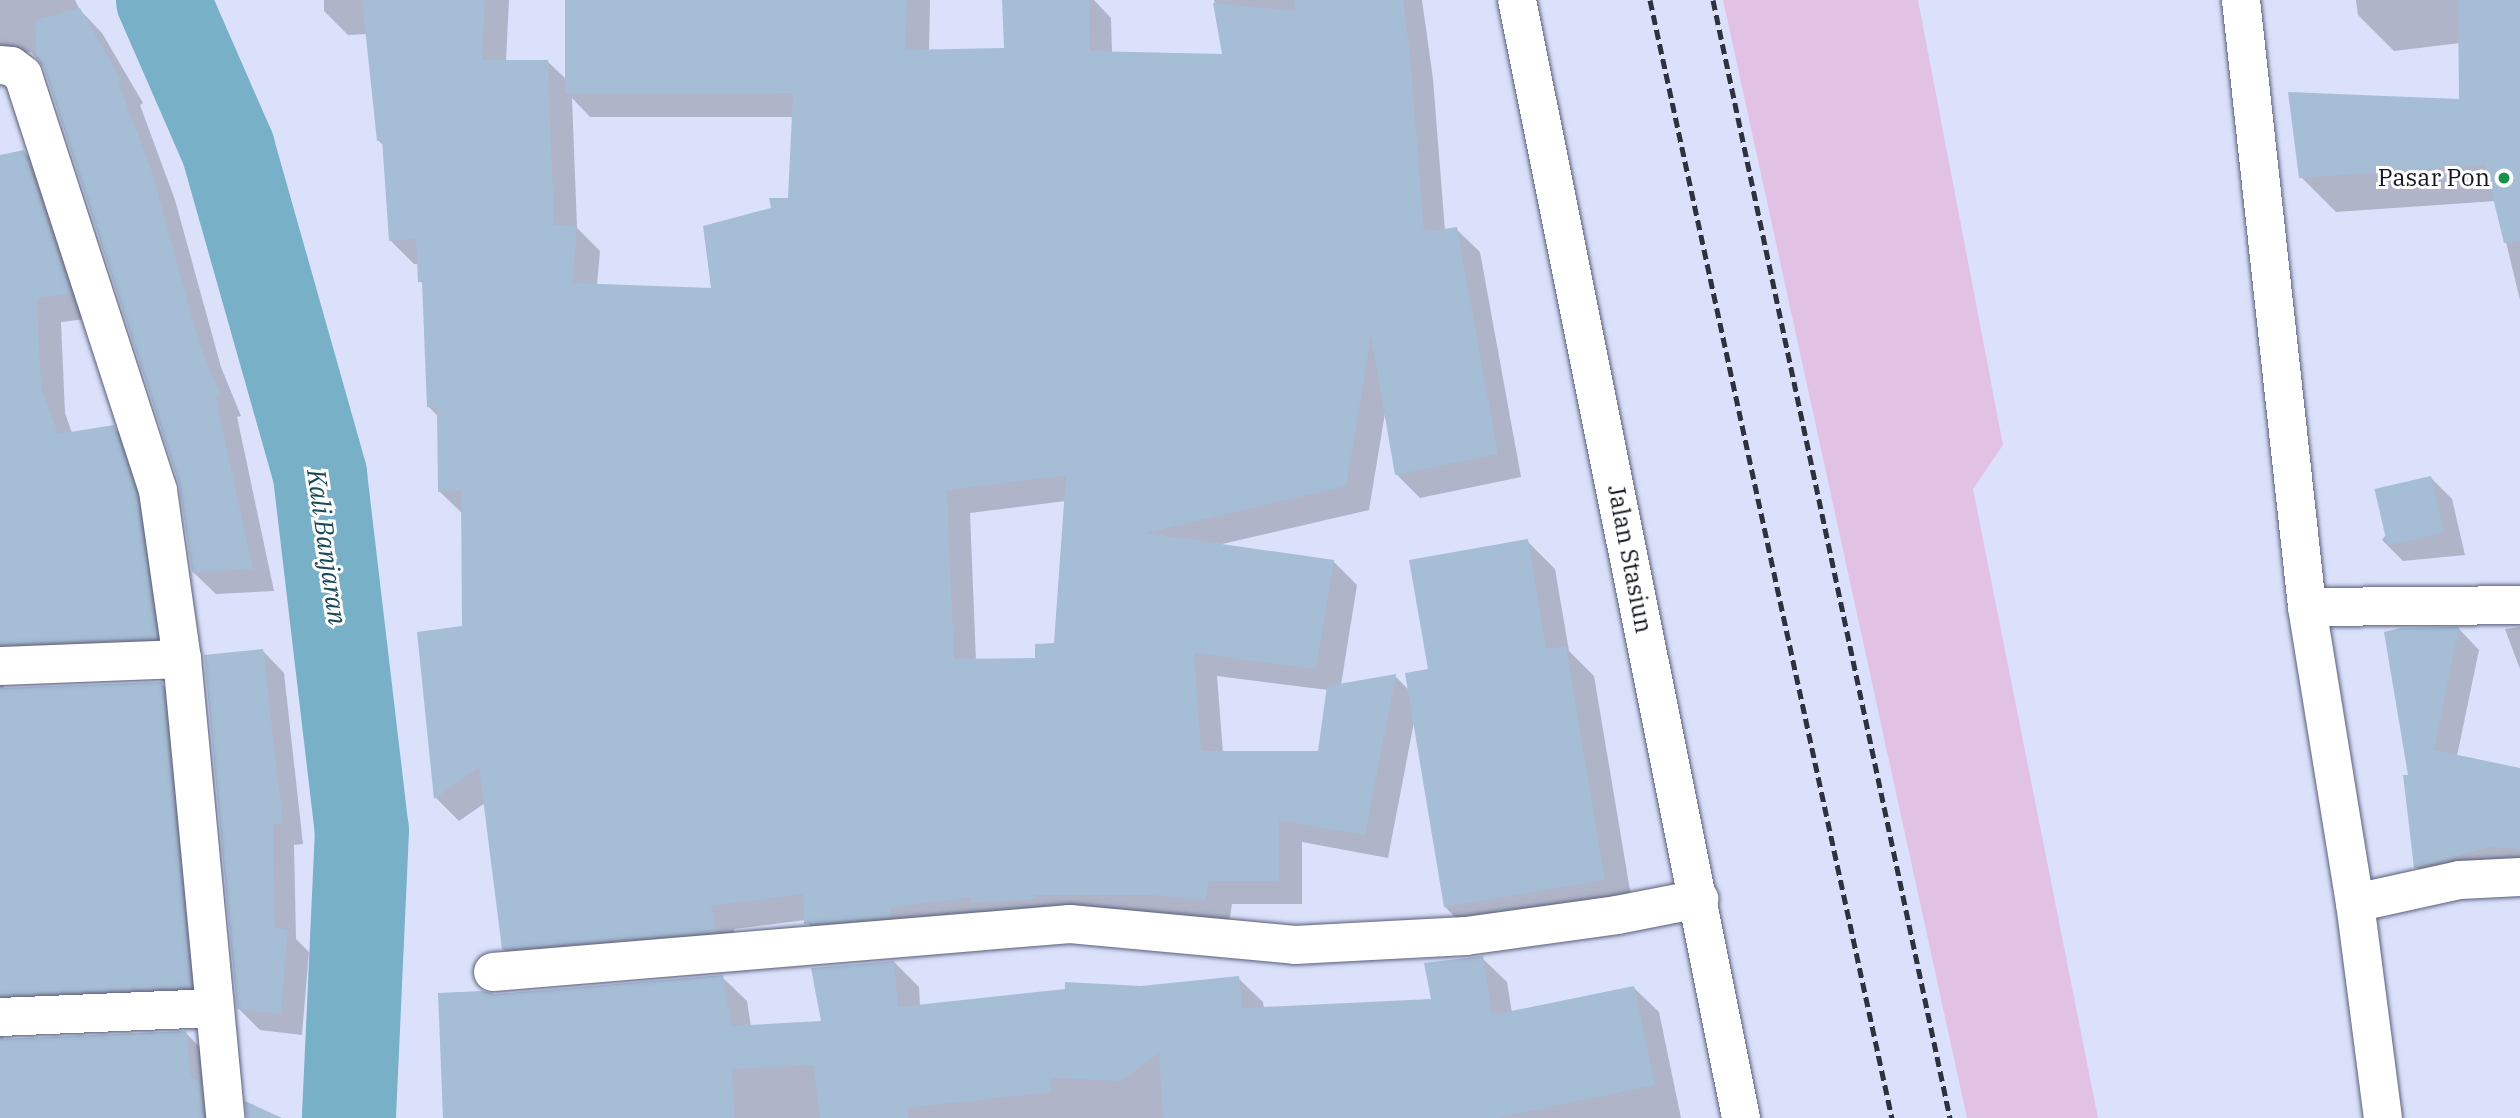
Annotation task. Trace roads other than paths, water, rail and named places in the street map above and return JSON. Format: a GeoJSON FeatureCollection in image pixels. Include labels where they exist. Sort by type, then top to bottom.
{"type":"FeatureCollection","features":[{"type":"Feature","properties":{"kind":"street","name":"Jalan Stasiun"},"geometry":{"type":"LineString","coordinates":[[1517,0],[1741,1118]]}},
{"type":"Feature","properties":{"kind":"street"},"geometry":{"type":"LineString","coordinates":[[2241,0],[2307,607],[2355,903],[2383,1118]]}},
{"type":"Feature","properties":{"kind":"street"},"geometry":{"type":"LineString","coordinates":[[0,65],[11,66],[23,75],[159,491],[181,659],[212,1008],[225,1118]]}},
{"type":"Feature","properties":{"kind":"street"},"geometry":{"type":"LineString","coordinates":[[2307,607],[2520,605]]}},
{"type":"Feature","properties":{"kind":"street"},"geometry":{"type":"LineString","coordinates":[[0,666],[181,659]]}},
{"type":"Feature","properties":{"kind":"street"},"geometry":{"type":"LineString","coordinates":[[2355,903],[2460,880],[2520,877]]}},
{"type":"Feature","properties":{"kind":"street"},"geometry":{"type":"LineString","coordinates":[[493,972],[1070,924],[1295,945],[1466,936],[1617,915],[1699,899]]}},
{"type":"Feature","properties":{"kind":"street"},"geometry":{"type":"LineString","coordinates":[[0,1017],[212,1008]]}},
{"type":"Feature","properties":{"kind":"waterway","name":"Kali Banjaran"},"geometry":{"type":"LineString","coordinates":[[163,0],[228,149],[320,475],[362,830],[349,1118]]}},
{"type":"Feature","properties":{"kind":"railway"},"geometry":{"type":"LineString","coordinates":[[1650,0],[1892,1118]]}},
{"type":"Feature","properties":{"kind":"railway"},"geometry":{"type":"LineString","coordinates":[[1713,0],[1950,1118]]}},
{"type":"Feature","properties":{"kind":"place","name":"Pasar Pon"},"geometry":{"type":"Point","coordinates":[2504,178]}}]}
